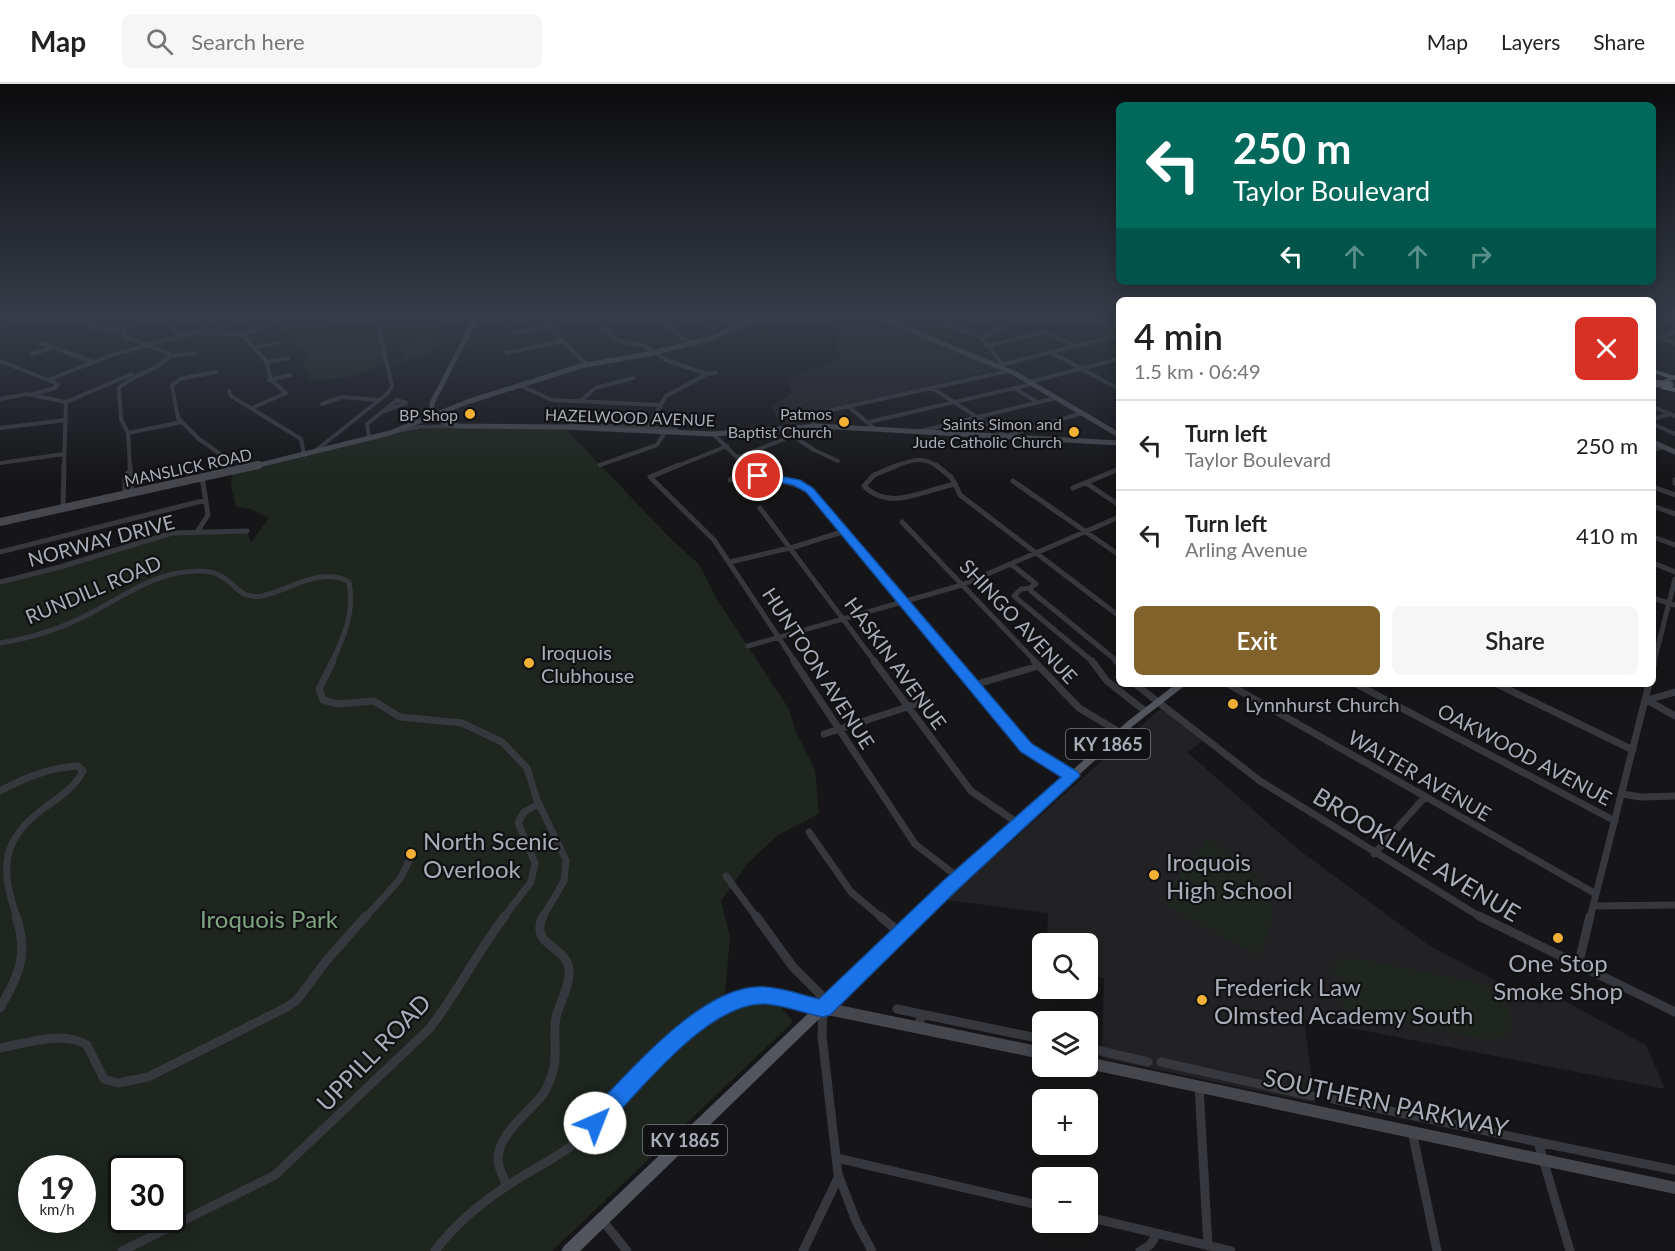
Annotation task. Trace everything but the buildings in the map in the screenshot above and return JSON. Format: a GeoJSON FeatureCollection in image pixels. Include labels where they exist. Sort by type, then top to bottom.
{"type":"FeatureCollection","features":[{"type":"Feature","properties":{"kind":"highway"},"geometry":{"type":"LineString","coordinates":[[1656,371],[1675,378]]}},
{"type":"Feature","properties":{"kind":"highway"},"geometry":{"type":"LineString","coordinates":[[1656,386],[1671,388]]}},
{"type":"Feature","properties":{"kind":"main road"},"geometry":{"type":"LineString","coordinates":[[1656,384],[1675,378]]}},
{"type":"Feature","properties":{"kind":"main road","name":"MANSLICK ROAD"},"geometry":{"type":"LineString","coordinates":[[313,452],[382,435]]}},
{"type":"Feature","properties":{"kind":"main road","name":"MANSLICK ROAD"},"geometry":{"type":"LineString","coordinates":[[202,477],[304,455]]}},
{"type":"Feature","properties":{"kind":"main road","name":"KY 1865"},"geometry":{"type":"LineString","coordinates":[[569,1251],[959,878],[1145,711],[1178,687]]}},
{"type":"Feature","properties":{"kind":"street"},"geometry":{"type":"LineString","coordinates":[[0,399],[33,394],[58,386],[24,370]]}},
{"type":"Feature","properties":{"kind":"street"},"geometry":{"type":"LineString","coordinates":[[48,380],[72,370]]}},
{"type":"Feature","properties":{"kind":"street"},"geometry":{"type":"LineString","coordinates":[[33,394],[66,402],[143,370]]}},
{"type":"Feature","properties":{"kind":"street"},"geometry":{"type":"LineString","coordinates":[[252,408],[285,394],[269,380],[268,370]]}},
{"type":"Feature","properties":{"kind":"street"},"geometry":{"type":"LineString","coordinates":[[313,452],[389,392],[392,386],[389,370]]}},
{"type":"Feature","properties":{"kind":"street"},"geometry":{"type":"LineString","coordinates":[[435,412],[432,405],[450,370]]}},
{"type":"Feature","properties":{"kind":"street","name":"MANSLICK ROAD"},"geometry":{"type":"LineString","coordinates":[[382,435],[394,432],[435,412],[570,370]]}},
{"type":"Feature","properties":{"kind":"street"},"geometry":{"type":"LineString","coordinates":[[697,370],[707,374]]}},
{"type":"Feature","properties":{"kind":"street"},"geometry":{"type":"LineString","coordinates":[[739,457],[812,426],[819,414],[1006,370]]}},
{"type":"Feature","properties":{"kind":"street"},"geometry":{"type":"LineString","coordinates":[[1009,370],[1116,433]]}},
{"type":"Feature","properties":{"kind":"street"},"geometry":{"type":"LineString","coordinates":[[868,422],[1014,388],[1076,370]]}},
{"type":"Feature","properties":{"kind":"street"},"geometry":{"type":"LineString","coordinates":[[1084,370],[1116,386]]}},
{"type":"Feature","properties":{"kind":"street"},"geometry":{"type":"LineString","coordinates":[[216,372],[180,379],[172,384],[176,416],[199,439],[226,458],[229,472]]}},
{"type":"Feature","properties":{"kind":"street"},"geometry":{"type":"LineString","coordinates":[[676,432],[674,429],[647,429],[659,405],[668,394],[707,374],[716,373]]}},
{"type":"Feature","properties":{"kind":"street"},"geometry":{"type":"LineString","coordinates":[[128,494],[125,476],[129,472],[128,433],[121,419],[119,390],[133,374]]}},
{"type":"Feature","properties":{"kind":"street"},"geometry":{"type":"LineString","coordinates":[[269,380],[291,375]]}},
{"type":"Feature","properties":{"kind":"street"},"geometry":{"type":"LineString","coordinates":[[580,402],[595,388],[634,378]]}},
{"type":"Feature","properties":{"kind":"street"},"geometry":{"type":"LineString","coordinates":[[521,386],[546,399],[659,405]]}},
{"type":"Feature","properties":{"kind":"street"},"geometry":{"type":"LineString","coordinates":[[932,388],[1006,436],[1082,413]]}},
{"type":"Feature","properties":{"kind":"street"},"geometry":{"type":"LineString","coordinates":[[1014,388],[1037,402]]}},
{"type":"Feature","properties":{"kind":"street"},"geometry":{"type":"LineString","coordinates":[[229,392],[231,396],[301,439],[304,455]]}},
{"type":"Feature","properties":{"kind":"street"},"geometry":{"type":"LineString","coordinates":[[322,404],[342,397],[378,400]]}},
{"type":"Feature","properties":{"kind":"street"},"geometry":{"type":"LineString","coordinates":[[921,431],[1056,398]]}},
{"type":"Feature","properties":{"kind":"street"},"geometry":{"type":"LineString","coordinates":[[63,508],[66,402]]}},
{"type":"Feature","properties":{"kind":"street","name":"MANSLICK ROAD"},"geometry":{"type":"LineString","coordinates":[[382,435],[435,412],[463,403]]}},
{"type":"Feature","properties":{"kind":"street"},"geometry":{"type":"LineString","coordinates":[[848,406],[875,429]]}},
{"type":"Feature","properties":{"kind":"street"},"geometry":{"type":"LineString","coordinates":[[1656,408],[1672,415]]}},
{"type":"Feature","properties":{"kind":"street"},"geometry":{"type":"LineString","coordinates":[[365,411],[382,412],[366,425],[369,438]]}},
{"type":"Feature","properties":{"kind":"street","name":"HAZELWOOD AVENUE"},"geometry":{"type":"LineString","coordinates":[[435,412],[445,423],[460,425],[593,427],[713,434],[812,426],[1116,443]]}},
{"type":"Feature","properties":{"kind":"street"},"geometry":{"type":"LineString","coordinates":[[1656,418],[1672,415]]}},
{"type":"Feature","properties":{"kind":"street"},"geometry":{"type":"LineString","coordinates":[[0,428],[66,420]]}},
{"type":"Feature","properties":{"kind":"street"},"geometry":{"type":"LineString","coordinates":[[128,433],[182,422]]}},
{"type":"Feature","properties":{"kind":"street"},"geometry":{"type":"LineString","coordinates":[[569,424],[593,427]]}},
{"type":"Feature","properties":{"kind":"street"},"geometry":{"type":"LineString","coordinates":[[394,432],[420,427],[460,425]]}},
{"type":"Feature","properties":{"kind":"street"},"geometry":{"type":"LineString","coordinates":[[1656,425],[1675,434]]}},
{"type":"Feature","properties":{"kind":"street"},"geometry":{"type":"LineString","coordinates":[[600,465],[657,445],[665,432]]}},
{"type":"Feature","properties":{"kind":"street"},"geometry":{"type":"LineString","coordinates":[[713,434],[751,471],[764,478],[792,482],[807,488],[1027,748],[1072,776]]}},
{"type":"Feature","properties":{"kind":"street"},"geometry":{"type":"LineString","coordinates":[[793,436],[814,450],[838,461]]}},
{"type":"Feature","properties":{"kind":"street"},"geometry":{"type":"LineString","coordinates":[[1656,443],[1675,452]]}},
{"type":"Feature","properties":{"kind":"street","name":"HUNTOON AVENUE"},"geometry":{"type":"LineString","coordinates":[[727,447],[650,477],[694,522],[708,532],[730,562],[915,844],[959,878]]}},
{"type":"Feature","properties":{"kind":"street"},"geometry":{"type":"LineString","coordinates":[[1656,449],[1664,447]]}},
{"type":"Feature","properties":{"kind":"street","name":"MANSLICK ROAD"},"geometry":{"type":"LineString","coordinates":[[304,455],[313,452]]}},
{"type":"Feature","properties":{"kind":"street"},"geometry":{"type":"LineString","coordinates":[[0,463],[64,454]]}},
{"type":"Feature","properties":{"kind":"street"},"geometry":{"type":"LineString","coordinates":[[955,483],[892,500],[880,499],[864,486],[867,481],[889,469],[923,459],[928,460],[951,477],[955,483],[960,495],[1116,614]]}},
{"type":"Feature","properties":{"kind":"street"},"geometry":{"type":"LineString","coordinates":[[1073,488],[1116,470]]}},
{"type":"Feature","properties":{"kind":"street"},"geometry":{"type":"LineString","coordinates":[[730,480],[751,471]]}},
{"type":"Feature","properties":{"kind":"street"},"geometry":{"type":"LineString","coordinates":[[197,532],[208,518],[202,477]]}},
{"type":"Feature","properties":{"kind":"street","name":"MANSLICK ROAD"},"geometry":{"type":"LineString","coordinates":[[0,522],[202,477]]}},
{"type":"Feature","properties":{"kind":"street"},"geometry":{"type":"LineString","coordinates":[[1013,481],[1116,553]]}},
{"type":"Feature","properties":{"kind":"street"},"geometry":{"type":"LineString","coordinates":[[1086,483],[1116,503]]}},
{"type":"Feature","properties":{"kind":"street"},"geometry":{"type":"LineString","coordinates":[[1656,488],[1675,495]]}},
{"type":"Feature","properties":{"kind":"street"},"geometry":{"type":"LineString","coordinates":[[0,552],[206,500]]}},
{"type":"Feature","properties":{"kind":"street"},"geometry":{"type":"LineString","coordinates":[[1656,507],[1675,514]]}},
{"type":"Feature","properties":{"kind":"street","name":"HASKIN AVENUE"},"geometry":{"type":"LineString","coordinates":[[760,508],[974,794],[1019,824]]}},
{"type":"Feature","properties":{"kind":"street"},"geometry":{"type":"LineString","coordinates":[[748,646],[962,585],[1116,518]]}},
{"type":"Feature","properties":{"kind":"street","name":"SHINGO AVENUE"},"geometry":{"type":"LineString","coordinates":[[902,522],[1078,708],[1120,733]]}},
{"type":"Feature","properties":{"kind":"street","name":"NORWAY DRIVE"},"geometry":{"type":"LineString","coordinates":[[0,582],[60,567],[165,534],[247,531]]}},
{"type":"Feature","properties":{"kind":"street"},"geometry":{"type":"LineString","coordinates":[[730,562],[790,548],[845,531]]}},
{"type":"Feature","properties":{"kind":"street"},"geometry":{"type":"LineString","coordinates":[[1656,538],[1675,545]]}},
{"type":"Feature","properties":{"kind":"street"},"geometry":{"type":"LineString","coordinates":[[1011,564],[1036,584],[1022,589],[1014,596],[1093,662],[1107,681],[1145,711]]}},
{"type":"Feature","properties":{"kind":"street"},"geometry":{"type":"LineString","coordinates":[[1656,564],[1675,572]]}},
{"type":"Feature","properties":{"kind":"street","name":"RUNDILL ROAD"},"geometry":{"type":"LineString","coordinates":[[0,643],[30,637],[68,623],[140,585],[170,575],[190,572],[214,573],[223,577],[238,594],[255,597],[321,577],[340,577],[349,582],[352,591],[347,627],[343,641],[320,686],[321,697],[327,702],[338,704],[374,701],[399,717],[446,720],[476,727],[514,752],[527,768],[539,804],[564,854],[567,870],[561,887],[541,919],[539,930],[542,938],[565,958],[569,972],[556,1018],[552,1074],[539,1100],[506,1137],[498,1152],[507,1186]]}},
{"type":"Feature","properties":{"kind":"street"},"geometry":{"type":"LineString","coordinates":[[1656,644],[1673,604],[1675,579]]}},
{"type":"Feature","properties":{"kind":"street"},"geometry":{"type":"LineString","coordinates":[[1030,588],[1116,660]]}},
{"type":"Feature","properties":{"kind":"street"},"geometry":{"type":"LineString","coordinates":[[1656,599],[1673,604]]}},
{"type":"Feature","properties":{"kind":"street"},"geometry":{"type":"LineString","coordinates":[[974,685],[1038,666]]}},
{"type":"Feature","properties":{"kind":"street","name":"BROOKLINE AVENUE"},"geometry":{"type":"LineString","coordinates":[[1139,687],[1260,781],[1374,854],[1478,917],[1675,1012]]}},
{"type":"Feature","properties":{"kind":"street","name":"WALTER AVENUE"},"geometry":{"type":"LineString","coordinates":[[1233,687],[1596,894]]}},
{"type":"Feature","properties":{"kind":"street","name":"OAKWOOD AVENUE"},"geometry":{"type":"LineString","coordinates":[[1362,687],[1615,820]]}},
{"type":"Feature","properties":{"kind":"street"},"geometry":{"type":"LineString","coordinates":[[1503,687],[1633,750]]}},
{"type":"Feature","properties":{"kind":"street"},"geometry":{"type":"LineString","coordinates":[[1578,966],[1647,700],[1648,687]]}},
{"type":"Feature","properties":{"kind":"street"},"geometry":{"type":"LineString","coordinates":[[1647,700],[1675,692]]}},
{"type":"Feature","properties":{"kind":"street"},"geometry":{"type":"LineString","coordinates":[[824,734],[929,700]]}},
{"type":"Feature","properties":{"kind":"street"},"geometry":{"type":"LineString","coordinates":[[1647,700],[1675,716]]}},
{"type":"Feature","properties":{"kind":"street"},"geometry":{"type":"LineString","coordinates":[[0,791],[21,780],[68,767],[78,766],[83,771],[76,782],[26,824],[4,861],[2,875],[4,893],[23,951],[20,966],[0,1008]]}},
{"type":"Feature","properties":{"kind":"street"},"geometry":{"type":"LineString","coordinates":[[1622,794],[1641,797],[1675,796]]}},
{"type":"Feature","properties":{"kind":"street"},"geometry":{"type":"LineString","coordinates":[[1374,854],[1425,797]]}},
{"type":"Feature","properties":{"kind":"street","name":"UPPILL ROAD"},"geometry":{"type":"LineString","coordinates":[[122,1251],[275,1175],[429,1029],[445,1009],[488,938],[531,882],[535,869],[533,857],[518,823],[524,812],[539,804]]}},
{"type":"Feature","properties":{"kind":"street"},"geometry":{"type":"LineString","coordinates":[[809,832],[851,892],[900,933]]}},
{"type":"Feature","properties":{"kind":"street"},"geometry":{"type":"LineString","coordinates":[[0,1048],[67,1038],[86,1044],[104,1079],[111,1082],[124,1083],[148,1077],[170,1067],[297,1000],[326,961],[400,879],[409,861]]}},
{"type":"Feature","properties":{"kind":"street"},"geometry":{"type":"LineString","coordinates":[[726,876],[793,967],[820,994],[823,1008],[822,1036],[839,1176],[850,1206],[872,1251]]}},
{"type":"Feature","properties":{"kind":"street"},"geometry":{"type":"LineString","coordinates":[[1594,906],[1675,905]]}},
{"type":"Feature","properties":{"kind":"street"},"geometry":{"type":"LineString","coordinates":[[435,1251],[454,1227],[507,1186],[572,1146],[685,1030],[715,1008],[739,999],[764,995],[1032,1051]]}},
{"type":"Feature","properties":{"kind":"street"},"geometry":{"type":"LineString","coordinates":[[897,1009],[1032,1037]]}},
{"type":"Feature","properties":{"kind":"street"},"geometry":{"type":"LineString","coordinates":[[919,1027],[921,1014]]}},
{"type":"Feature","properties":{"kind":"street"},"geometry":{"type":"LineString","coordinates":[[1098,1050],[1148,1062]]}},
{"type":"Feature","properties":{"kind":"street"},"geometry":{"type":"LineString","coordinates":[[1128,1057],[1128,1071]]}},
{"type":"Feature","properties":{"kind":"street"},"geometry":{"type":"LineString","coordinates":[[1161,1062],[1312,1095]]}},
{"type":"Feature","properties":{"kind":"street","name":"SOUTHERN PARKWAY"},"geometry":{"type":"LineString","coordinates":[[1098,1065],[1675,1188]]}},
{"type":"Feature","properties":{"kind":"street"},"geometry":{"type":"LineString","coordinates":[[1199,1086],[1208,1245]]}},
{"type":"Feature","properties":{"kind":"street"},"geometry":{"type":"LineString","coordinates":[[1333,1099],[1675,1170]]}},
{"type":"Feature","properties":{"kind":"street"},"geometry":{"type":"LineString","coordinates":[[1412,1131],[1437,1251]]}},
{"type":"Feature","properties":{"kind":"street"},"geometry":{"type":"LineString","coordinates":[[1538,1142],[1570,1251]]}},
{"type":"Feature","properties":{"kind":"street"},"geometry":{"type":"LineString","coordinates":[[837,1158],[1032,1204]]}},
{"type":"Feature","properties":{"kind":"street"},"geometry":{"type":"LineString","coordinates":[[803,1251],[839,1176]]}},
{"type":"Feature","properties":{"kind":"street"},"geometry":{"type":"LineString","coordinates":[[1098,1219],[1231,1251]]}},
{"type":"Feature","properties":{"kind":"street"},"geometry":{"type":"LineString","coordinates":[[602,1220],[627,1251]]}},
{"type":"Feature","properties":{"kind":"street"},"geometry":{"type":"LineString","coordinates":[[1140,1251],[1150,1245],[1157,1234]]}},
{"type":"Feature","properties":{"kind":"shaded area"},"geometry":{"type":"Polygon","coordinates":[[[806,370],[995,370],[817,412],[796,424],[784,424],[776,416],[772,406],[788,396],[792,390],[787,382],[791,377],[806,370]]]}},
{"type":"Feature","properties":{"kind":"shaded area","name":"Iroquois High School"},"geometry":{"type":"Polygon","coordinates":[[[1161,708],[1203,741],[1187,752],[1300,851],[1430,946],[1540,1004],[1544,990],[1646,1045],[1665,1089],[1304,1019],[1315,1103],[1102,1058],[1104,978],[1098,976],[1098,933],[1047,933],[1048,913],[946,900],[1161,708]]]}},
{"type":"Feature","properties":{"kind":"green space"},"geometry":{"type":"Polygon","coordinates":[[[307,370],[368,370],[357,375],[309,382],[307,370]]]}},
{"type":"Feature","properties":{"kind":"green space","name":"Iroquois Park"},"geometry":{"type":"Polygon","coordinates":[[[480,426],[564,427],[672,540],[698,563],[718,601],[789,709],[795,729],[815,770],[819,814],[778,835],[748,863],[721,901],[730,937],[724,1005],[775,999],[793,1022],[552,1251],[0,1251],[0,582],[156,537],[186,532],[247,531],[251,543],[269,518],[250,509],[236,507],[231,487],[232,473],[393,434],[480,426]]]}},
{"type":"Feature","properties":{"kind":"green space"},"geometry":{"type":"Polygon","coordinates":[[[1207,839],[1247,868],[1264,887],[1269,898],[1272,921],[1259,955],[1168,907],[1166,896],[1207,839]]]}},
{"type":"Feature","properties":{"kind":"green space"},"geometry":{"type":"Polygon","coordinates":[[[1351,958],[1479,983],[1498,996],[1508,1008],[1510,1030],[1501,1038],[1485,1039],[1361,1015],[1345,1007],[1334,995],[1341,988],[1346,988],[1345,980],[1334,974],[1330,968],[1341,959],[1351,958]]]}},
{"type":"Feature","properties":{"kind":"place","name":"BP Shop"},"geometry":{"type":"Point","coordinates":[470,414]}},
{"type":"Feature","properties":{"kind":"place","name":"Patmos Baptist Church"},"geometry":{"type":"Point","coordinates":[844,422]}},
{"type":"Feature","properties":{"kind":"place","name":"Saints Simon and Jude Catholic Church"},"geometry":{"type":"Point","coordinates":[1074,432]}},
{"type":"Feature","properties":{"kind":"place","name":"Iroquois Clubhouse"},"geometry":{"type":"Point","coordinates":[529,663]}},
{"type":"Feature","properties":{"kind":"place","name":"Lynnhurst Church"},"geometry":{"type":"Point","coordinates":[1233,704]}},
{"type":"Feature","properties":{"kind":"place","name":"North Scenic Overlook"},"geometry":{"type":"Point","coordinates":[411,854]}},
{"type":"Feature","properties":{"kind":"place","name":"Iroquois High School"},"geometry":{"type":"Point","coordinates":[1154,875]}},
{"type":"Feature","properties":{"kind":"place","name":"One Stop Smoke Shop"},"geometry":{"type":"Point","coordinates":[1558,938]}},
{"type":"Feature","properties":{"kind":"place","name":"Frederick Law Olmsted Academy South"},"geometry":{"type":"Point","coordinates":[1202,1000]}},
{"type":"Feature","properties":{"kind":"route"},"geometry":{"type":"LineString","coordinates":[[595,1123],[685,1030],[715,1008],[739,999],[759,995],[776,996],[823,1008],[949,886],[1072,776],[1027,748],[809,490],[789,481],[758,476]]}}]}
